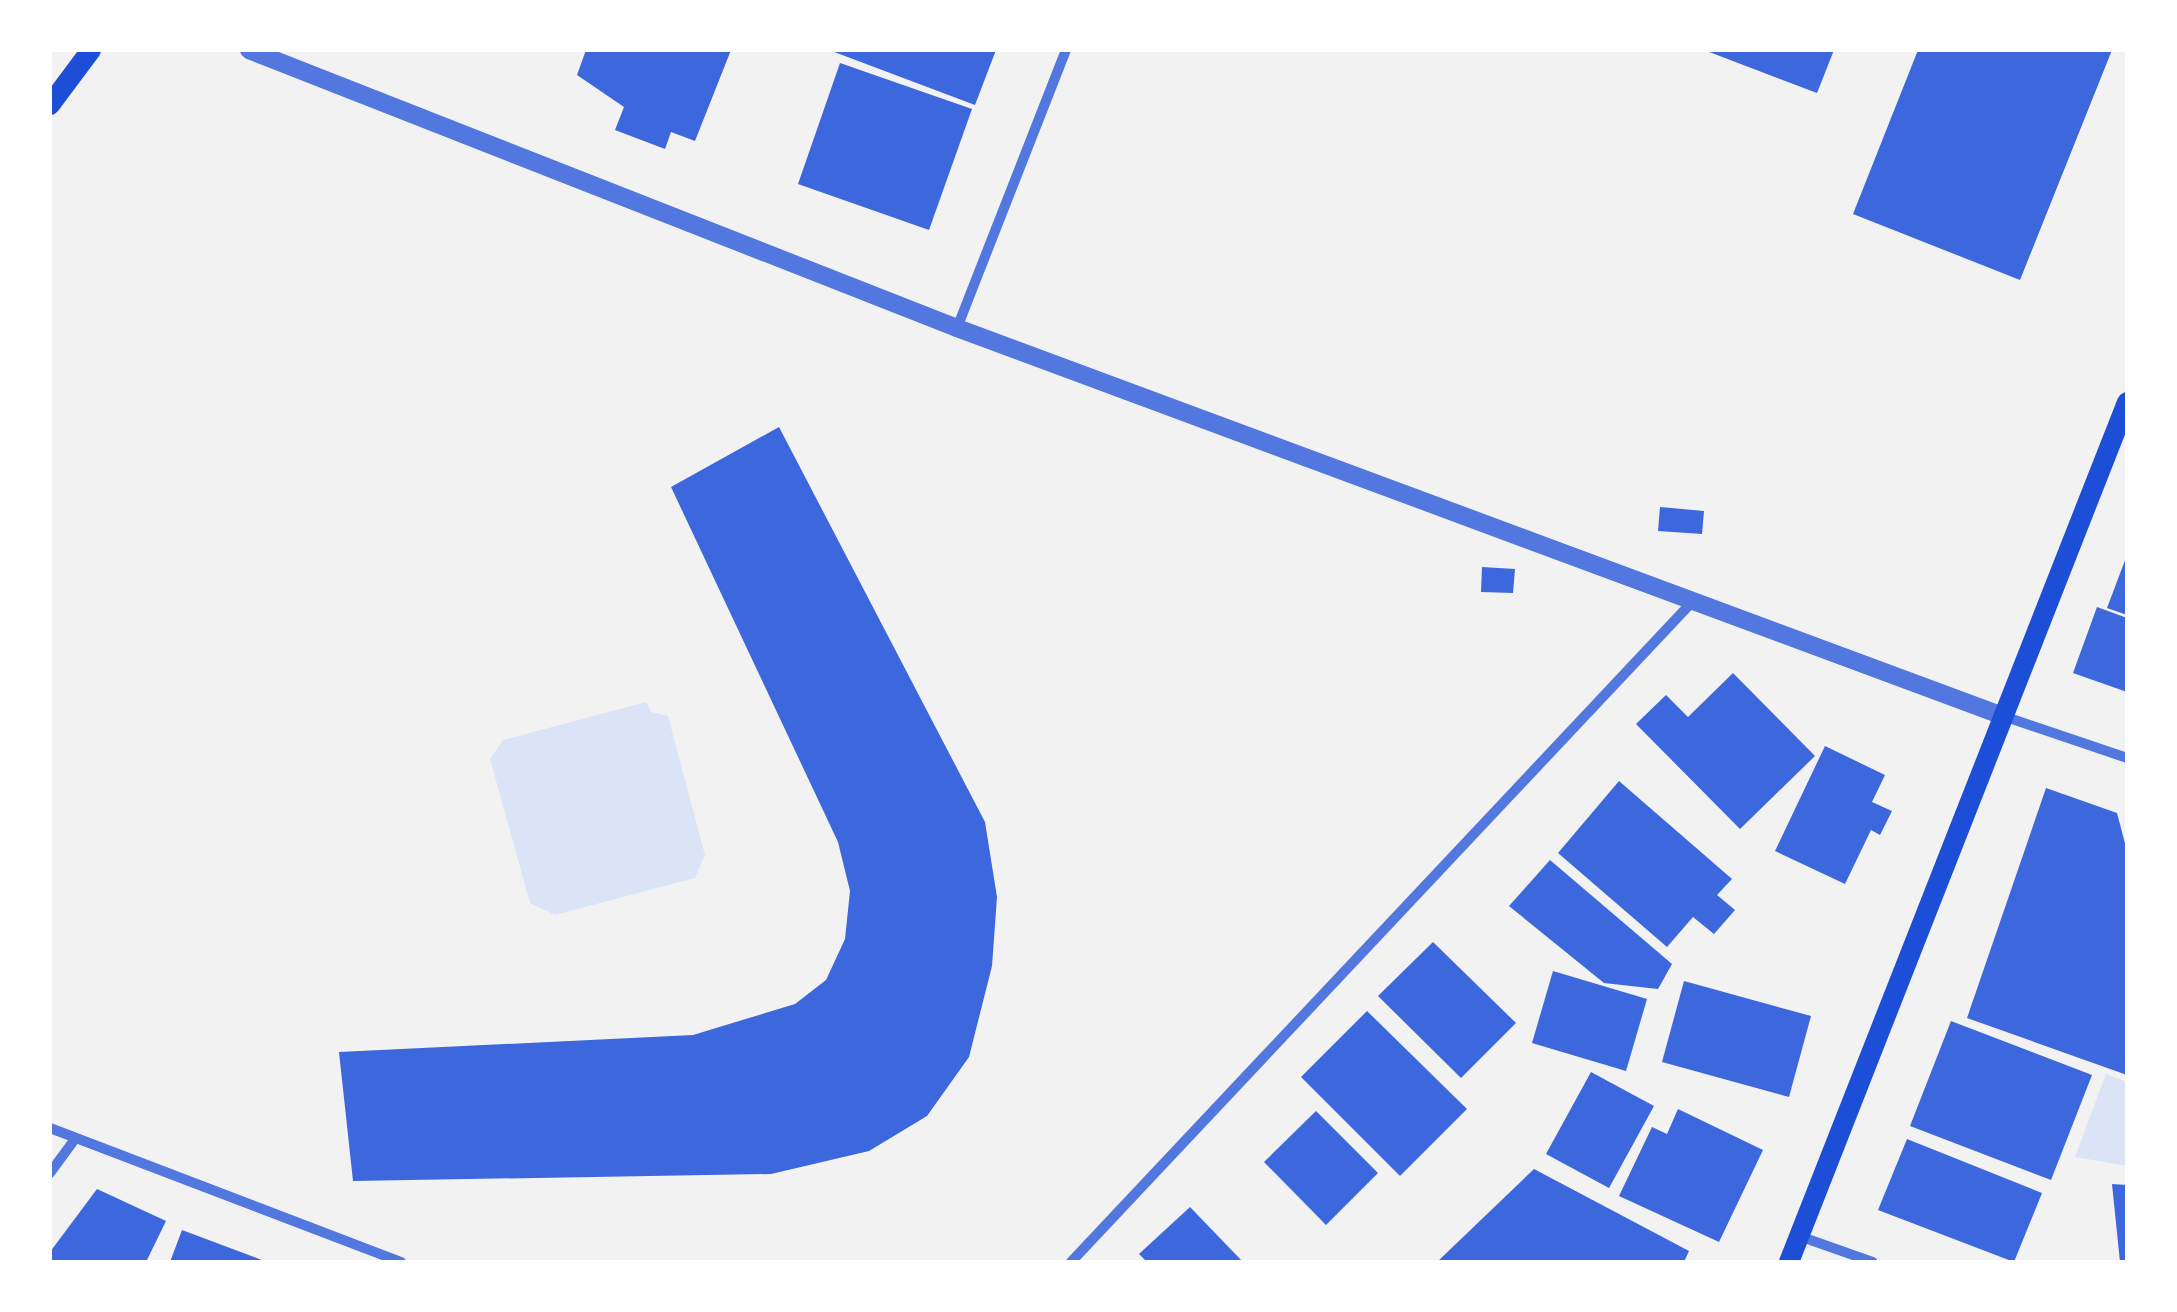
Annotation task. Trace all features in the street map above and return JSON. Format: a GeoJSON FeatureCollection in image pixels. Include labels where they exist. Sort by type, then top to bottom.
{"type":"FeatureCollection","features":[{"type":"Feature","properties":{"kind":"main road"},"geometry":{"type":"LineString","coordinates":[[50,105],[91,50]]}},
{"type":"Feature","properties":{"kind":"main road"},"geometry":{"type":"LineString","coordinates":[[1790,1262],[2127,402]]}},
{"type":"Feature","properties":{"kind":"street"},"geometry":{"type":"LineString","coordinates":[[250,50],[957,328],[2127,758]]}},
{"type":"Feature","properties":{"kind":"street"},"geometry":{"type":"LineString","coordinates":[[957,328],[1066,50]]}},
{"type":"Feature","properties":{"kind":"street"},"geometry":{"type":"LineString","coordinates":[[1071,1262],[1694,601]]}},
{"type":"Feature","properties":{"kind":"street"},"geometry":{"type":"LineString","coordinates":[[50,1128],[400,1262]]}},
{"type":"Feature","properties":{"kind":"street"},"geometry":{"type":"LineString","coordinates":[[50,1173],[75,1139]]}},
{"type":"Feature","properties":{"kind":"street"},"geometry":{"type":"LineString","coordinates":[[1800,1236],[1873,1262]]}},
{"type":"Feature","properties":{"kind":"shaded area"},"geometry":{"type":"Polygon","coordinates":[[[646,702],[651,712],[668,716],[705,855],[695,878],[555,915],[530,903],[490,759],[503,740],[646,702]]]}},
{"type":"Feature","properties":{"kind":"shaded area"},"geometry":{"type":"Polygon","coordinates":[[[2106,1074],[2127,1082],[2127,1166],[2075,1157],[2106,1074]]]}},
{"type":"Feature","properties":{"kind":"building"},"geometry":{"type":"Polygon","coordinates":[[[586,50],[731,50],[695,141],[671,132],[665,149],[615,130],[624,107],[577,75],[586,50]]]}},
{"type":"Feature","properties":{"kind":"building"},"geometry":{"type":"Polygon","coordinates":[[[829,50],[996,50],[975,105],[829,50]]]}},
{"type":"Feature","properties":{"kind":"building"},"geometry":{"type":"Polygon","coordinates":[[[1704,50],[1834,50],[1817,93],[1704,50]]]}},
{"type":"Feature","properties":{"kind":"building"},"geometry":{"type":"Polygon","coordinates":[[[1918,50],[2112,50],[2020,280],[1853,214],[1918,50]]]}},
{"type":"Feature","properties":{"kind":"building"},"geometry":{"type":"Polygon","coordinates":[[[840,63],[972,109],[929,230],[798,184],[840,63]]]}},
{"type":"Feature","properties":{"kind":"building"},"geometry":{"type":"Polygon","coordinates":[[[779,427],[985,822],[997,897],[992,966],[969,1057],[927,1116],[869,1151],[771,1174],[353,1181],[339,1052],[693,1035],[795,1004],[826,980],[845,939],[850,891],[838,842],[671,487],[779,427]]]}},
{"type":"Feature","properties":{"kind":"building"},"geometry":{"type":"Polygon","coordinates":[[[1660,507],[1704,511],[1702,534],[1658,531],[1660,507]]]}},
{"type":"Feature","properties":{"kind":"building"},"geometry":{"type":"Polygon","coordinates":[[[2127,555],[2127,615],[2107,608],[2127,555]]]}},
{"type":"Feature","properties":{"kind":"building"},"geometry":{"type":"Polygon","coordinates":[[[1482,567],[1515,569],[1513,593],[1481,592],[1482,567]]]}},
{"type":"Feature","properties":{"kind":"building"},"geometry":{"type":"Polygon","coordinates":[[[2097,607],[2127,618],[2127,692],[2073,673],[2097,607]]]}},
{"type":"Feature","properties":{"kind":"building"},"geometry":{"type":"Polygon","coordinates":[[[1733,673],[1815,756],[1740,829],[1636,724],[1666,695],[1688,717],[1733,673]]]}},
{"type":"Feature","properties":{"kind":"building"},"geometry":{"type":"Polygon","coordinates":[[[1825,746],[1885,775],[1872,802],[1892,811],[1880,835],[1871,830],[1845,884],[1775,851],[1825,746]]]}},
{"type":"Feature","properties":{"kind":"building"},"geometry":{"type":"Polygon","coordinates":[[[1619,781],[1732,879],[1717,895],[1735,910],[1714,934],[1693,917],[1667,947],[1558,853],[1619,781]]]}},
{"type":"Feature","properties":{"kind":"building"},"geometry":{"type":"Polygon","coordinates":[[[2046,788],[2117,813],[2127,851],[2127,1075],[1967,1018],[2046,788]]]}},
{"type":"Feature","properties":{"kind":"building"},"geometry":{"type":"Polygon","coordinates":[[[1550,860],[1672,964],[1658,989],[1604,983],[1509,906],[1550,860]]]}},
{"type":"Feature","properties":{"kind":"building"},"geometry":{"type":"Polygon","coordinates":[[[1433,942],[1516,1023],[1461,1078],[1378,996],[1433,942]]]}},
{"type":"Feature","properties":{"kind":"building"},"geometry":{"type":"Polygon","coordinates":[[[1553,971],[1647,999],[1626,1071],[1532,1043],[1553,971]]]}},
{"type":"Feature","properties":{"kind":"building"},"geometry":{"type":"Polygon","coordinates":[[[1684,981],[1811,1016],[1789,1097],[1662,1062],[1684,981]]]}},
{"type":"Feature","properties":{"kind":"building"},"geometry":{"type":"Polygon","coordinates":[[[1367,1011],[1467,1109],[1400,1176],[1301,1077],[1367,1011]]]}},
{"type":"Feature","properties":{"kind":"building"},"geometry":{"type":"Polygon","coordinates":[[[1951,1021],[2092,1075],[2051,1180],[1910,1126],[1951,1021]]]}},
{"type":"Feature","properties":{"kind":"building"},"geometry":{"type":"Polygon","coordinates":[[[1591,1072],[1654,1106],[1609,1188],[1546,1154],[1591,1072]]]}},
{"type":"Feature","properties":{"kind":"building"},"geometry":{"type":"Polygon","coordinates":[[[1678,1109],[1763,1150],[1719,1242],[1619,1196],[1652,1127],[1667,1134],[1678,1109]]]}},
{"type":"Feature","properties":{"kind":"building"},"geometry":{"type":"Polygon","coordinates":[[[1316,1111],[1378,1173],[1326,1225],[1264,1162],[1316,1111]]]}},
{"type":"Feature","properties":{"kind":"building"},"geometry":{"type":"Polygon","coordinates":[[[1907,1139],[2042,1193],[2014,1262],[1878,1210],[1907,1139]]]}},
{"type":"Feature","properties":{"kind":"building"},"geometry":{"type":"Polygon","coordinates":[[[1534,1169],[1689,1251],[1684,1262],[1437,1262],[1534,1169]]]}},
{"type":"Feature","properties":{"kind":"building"},"geometry":{"type":"Polygon","coordinates":[[[2112,1184],[2127,1185],[2127,1262],[2120,1262],[2112,1184]]]}},
{"type":"Feature","properties":{"kind":"building"},"geometry":{"type":"Polygon","coordinates":[[[97,1189],[166,1221],[146,1262],[50,1262],[50,1252],[97,1189]]]}},
{"type":"Feature","properties":{"kind":"building"},"geometry":{"type":"Polygon","coordinates":[[[1190,1207],[1243,1262],[1147,1262],[1139,1254],[1190,1207]]]}},
{"type":"Feature","properties":{"kind":"building"},"geometry":{"type":"Polygon","coordinates":[[[182,1230],[267,1262],[170,1262],[182,1230]]]}}]}
